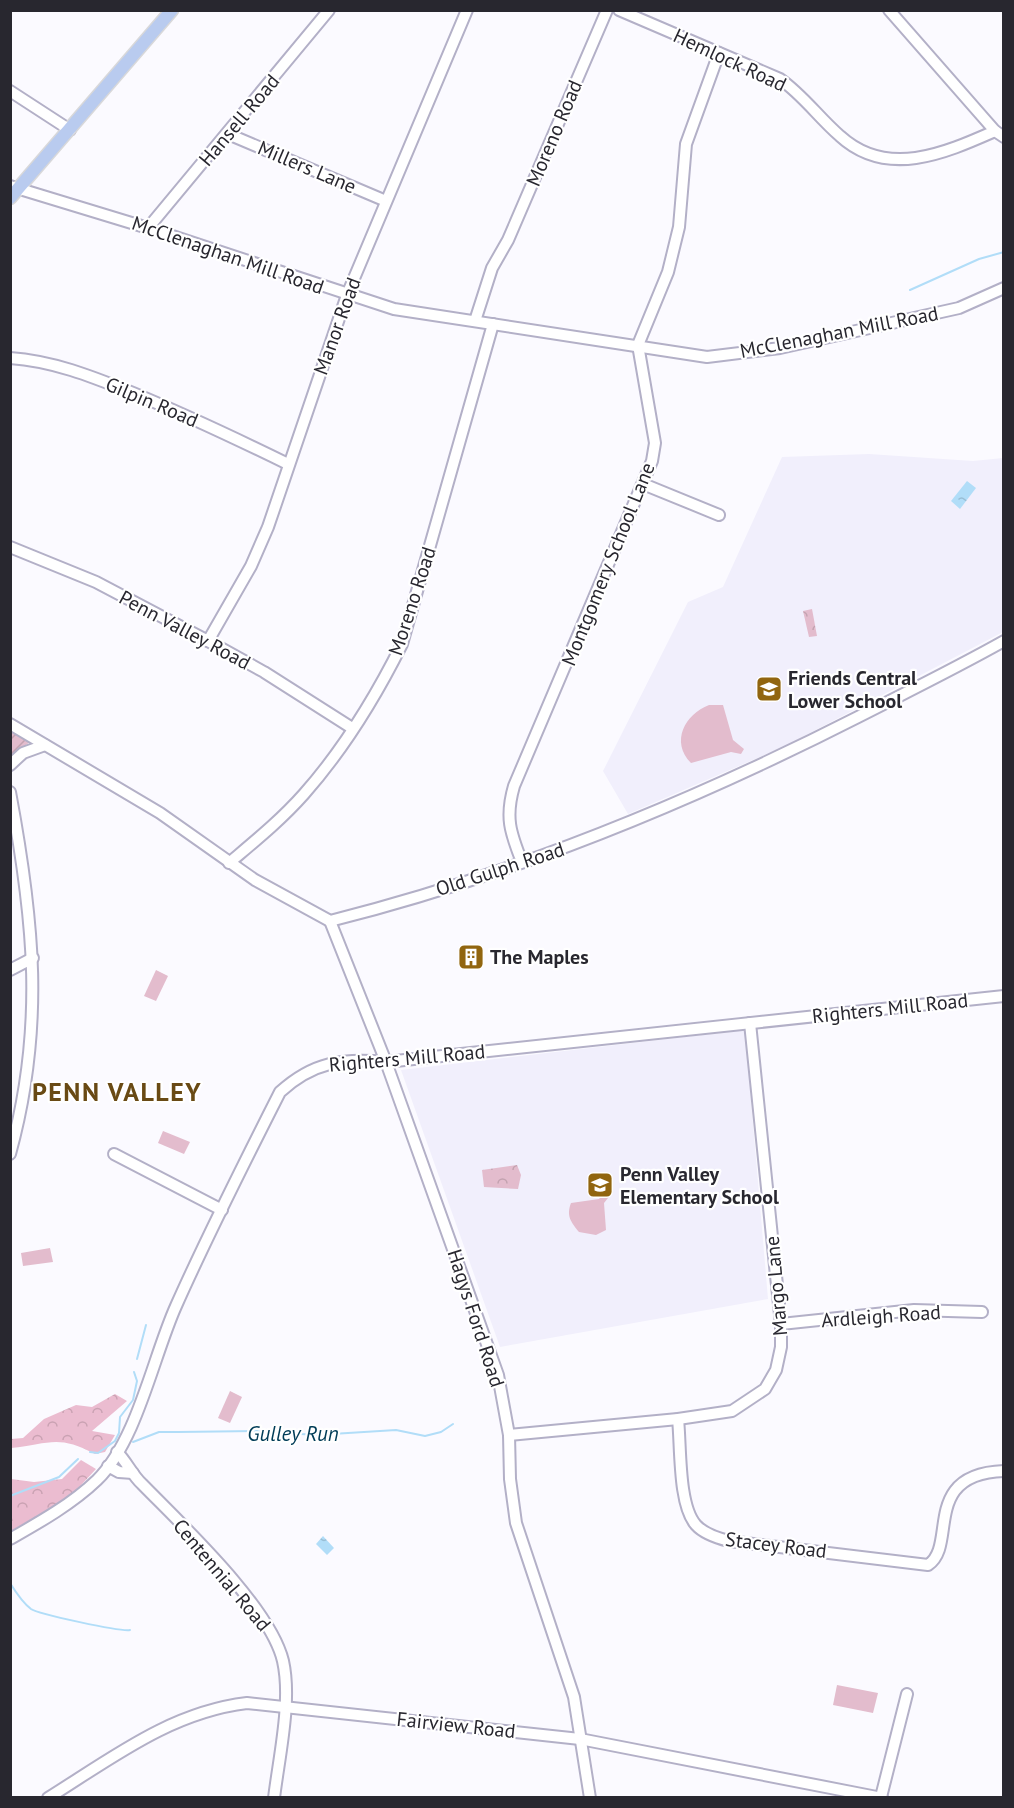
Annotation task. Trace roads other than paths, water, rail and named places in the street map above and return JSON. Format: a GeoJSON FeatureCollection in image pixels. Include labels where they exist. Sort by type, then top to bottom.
{"type":"FeatureCollection","features":[{"type":"Feature","properties":{"kind":"main road"},"geometry":{"type":"LineString","coordinates":[[13,191],[70,130],[172,10]]}},
{"type":"Feature","properties":{"kind":"street","name":"Hansell Road"},"geometry":{"type":"LineString","coordinates":[[148,228],[329,10]]}},
{"type":"Feature","properties":{"kind":"street","name":"Manor Road"},"geometry":{"type":"LineString","coordinates":[[208,641],[251,566],[347,295],[467,10]]}},
{"type":"Feature","properties":{"kind":"street","name":"Moreno Road"},"geometry":{"type":"LineString","coordinates":[[475,321],[492,268],[508,240],[607,10]]}},
{"type":"Feature","properties":{"kind":"street","name":"Hemlock Road"},"geometry":{"type":"LineString","coordinates":[[619,10],[780,79],[792,87],[840,137],[856,148],[877,156],[899,160],[932,157],[999,134]]}},
{"type":"Feature","properties":{"kind":"street"},"geometry":{"type":"LineString","coordinates":[[889,10],[999,134]]}},
{"type":"Feature","properties":{"kind":"street"},"geometry":{"type":"LineString","coordinates":[[638,345],[668,273],[679,227],[686,144],[719,53]]}},
{"type":"Feature","properties":{"kind":"street"},"geometry":{"type":"LineString","coordinates":[[10,91],[70,130]]}},
{"type":"Feature","properties":{"kind":"street","name":"Millers Lane"},"geometry":{"type":"LineString","coordinates":[[228,134],[386,201]]}},
{"type":"Feature","properties":{"kind":"street","name":"McClenaghan Mill Road"},"geometry":{"type":"LineString","coordinates":[[13,191],[38,193],[394,309],[707,357],[780,348],[959,308],[1004,288]]}},
{"type":"Feature","properties":{"kind":"street","name":"Moreno Road"},"geometry":{"type":"LineString","coordinates":[[229,863],[269,829],[305,792],[383,681],[402,644],[493,324]]}},
{"type":"Feature","properties":{"kind":"street","name":"Montgomery School Lane"},"geometry":{"type":"LineString","coordinates":[[522,861],[508,822],[508,807],[514,786],[643,484],[655,442],[638,345]]}},
{"type":"Feature","properties":{"kind":"street","name":"Gilpin Road"},"geometry":{"type":"LineString","coordinates":[[10,358],[42,360],[104,381],[194,418],[288,464]]}},
{"type":"Feature","properties":{"kind":"street"},"geometry":{"type":"LineString","coordinates":[[643,484],[719,515]]}},
{"type":"Feature","properties":{"kind":"street","name":"Penn Valley Road"},"geometry":{"type":"LineString","coordinates":[[10,547],[96,582],[208,641],[264,672],[351,728]]}},
{"type":"Feature","properties":{"kind":"street","name":"Old Gulph Road"},"geometry":{"type":"LineString","coordinates":[[330,921],[586,841],[756,769],[1004,641]]}},
{"type":"Feature","properties":{"kind":"street"},"geometry":{"type":"LineString","coordinates":[[10,724],[160,813],[229,863],[330,921]]}},
{"type":"Feature","properties":{"kind":"street"},"geometry":{"type":"LineString","coordinates":[[10,765],[23,753],[45,745]]}},
{"type":"Feature","properties":{"kind":"street"},"geometry":{"type":"LineString","coordinates":[[10,792],[20,847],[33,958],[33,1035],[23,1109],[10,1154]]}},
{"type":"Feature","properties":{"kind":"street","name":"Hagys Ford Road"},"geometry":{"type":"LineString","coordinates":[[330,921],[386,1062],[498,1375],[509,1435],[510,1479],[516,1523],[568,1676],[576,1707],[590,1797]]}},
{"type":"Feature","properties":{"kind":"street"},"geometry":{"type":"LineString","coordinates":[[10,970],[33,958]]}},
{"type":"Feature","properties":{"kind":"street","name":"Righters Mill Road"},"geometry":{"type":"LineString","coordinates":[[10,1539],[98,1480],[117,1452],[127,1434],[175,1309],[282,1090],[309,1069],[369,1060],[386,1062],[1004,996]]}},
{"type":"Feature","properties":{"kind":"street","name":"Margo Lane"},"geometry":{"type":"LineString","coordinates":[[509,1435],[678,1419],[732,1411],[765,1389],[776,1370],[781,1347],[781,1324],[750,1023]]}},
{"type":"Feature","properties":{"kind":"street"},"geometry":{"type":"LineString","coordinates":[[114,1154],[222,1210]]}},
{"type":"Feature","properties":{"kind":"street","name":"Ardleigh Road"},"geometry":{"type":"LineString","coordinates":[[781,1324],[914,1310],[982,1312]]}},
{"type":"Feature","properties":{"kind":"street","name":"Stacey Road"},"geometry":{"type":"LineString","coordinates":[[678,1419],[687,1512],[696,1526],[712,1536],[729,1541],[924,1565],[932,1562],[936,1556],[944,1512],[954,1492],[969,1477],[1004,1471]]}},
{"type":"Feature","properties":{"kind":"street","name":"Centennial Road"},"geometry":{"type":"LineString","coordinates":[[117,1452],[133,1473],[185,1527],[266,1623],[282,1661],[286,1687],[274,1797]]}},
{"type":"Feature","properties":{"kind":"street"},"geometry":{"type":"LineString","coordinates":[[108,1466],[119,1472],[133,1473]]}},
{"type":"Feature","properties":{"kind":"street"},"geometry":{"type":"LineString","coordinates":[[881,1797],[907,1694]]}},
{"type":"Feature","properties":{"kind":"street","name":"Fairview Road"},"geometry":{"type":"LineString","coordinates":[[48,1797],[174,1721],[222,1706],[247,1704],[284,1706],[580,1739],[881,1797]]}},
{"type":"Feature","properties":{"kind":"water"},"geometry":{"type":"Polygon","coordinates":[[[967,481],[976,488],[960,509],[951,501],[967,481]]]}},
{"type":"Feature","properties":{"kind":"water"},"geometry":{"type":"Polygon","coordinates":[[[323,1536],[334,1548],[327,1555],[316,1544],[323,1536]]]}},
{"type":"Feature","properties":{"kind":"waterway"},"geometry":{"type":"LineString","coordinates":[[910,290],[979,259],[1004,252]]}},
{"type":"Feature","properties":{"kind":"waterway"},"geometry":{"type":"LineString","coordinates":[[137,1359],[146,1325]]}},
{"type":"Feature","properties":{"kind":"waterway"},"geometry":{"type":"LineString","coordinates":[[90,1452],[98,1453],[115,1441],[119,1433],[120,1417],[133,1400],[137,1381],[134,1372]]}},
{"type":"Feature","properties":{"kind":"waterway","name":"Gulley Run"},"geometry":{"type":"LineString","coordinates":[[133,1442],[159,1432],[256,1431],[316,1435],[396,1430],[425,1436],[441,1432],[453,1424]]}},
{"type":"Feature","properties":{"kind":"waterway","name":"Gulley Run"},"geometry":{"type":"LineString","coordinates":[[10,1496],[59,1477],[78,1459]]}},
{"type":"Feature","properties":{"kind":"waterway"},"geometry":{"type":"LineString","coordinates":[[10,1552],[10,1560]]}},
{"type":"Feature","properties":{"kind":"waterway"},"geometry":{"type":"LineString","coordinates":[[10,1583],[31,1609],[97,1626],[130,1630]]}},
{"type":"Feature","properties":{"kind":"place","name":"Friends Central Lower School"},"geometry":{"type":"Point","coordinates":[769,689]}},
{"type":"Feature","properties":{"kind":"place","name":"The Maples"},"geometry":{"type":"Point","coordinates":[471,957]}},
{"type":"Feature","properties":{"kind":"place","name":"Penn Valley Elementary School"},"geometry":{"type":"Point","coordinates":[600,1185]}},
{"type":"Feature","properties":{"kind":"district","name":"PENN VALLEY"},"geometry":{"type":"Point","coordinates":[117,1091]}}]}
